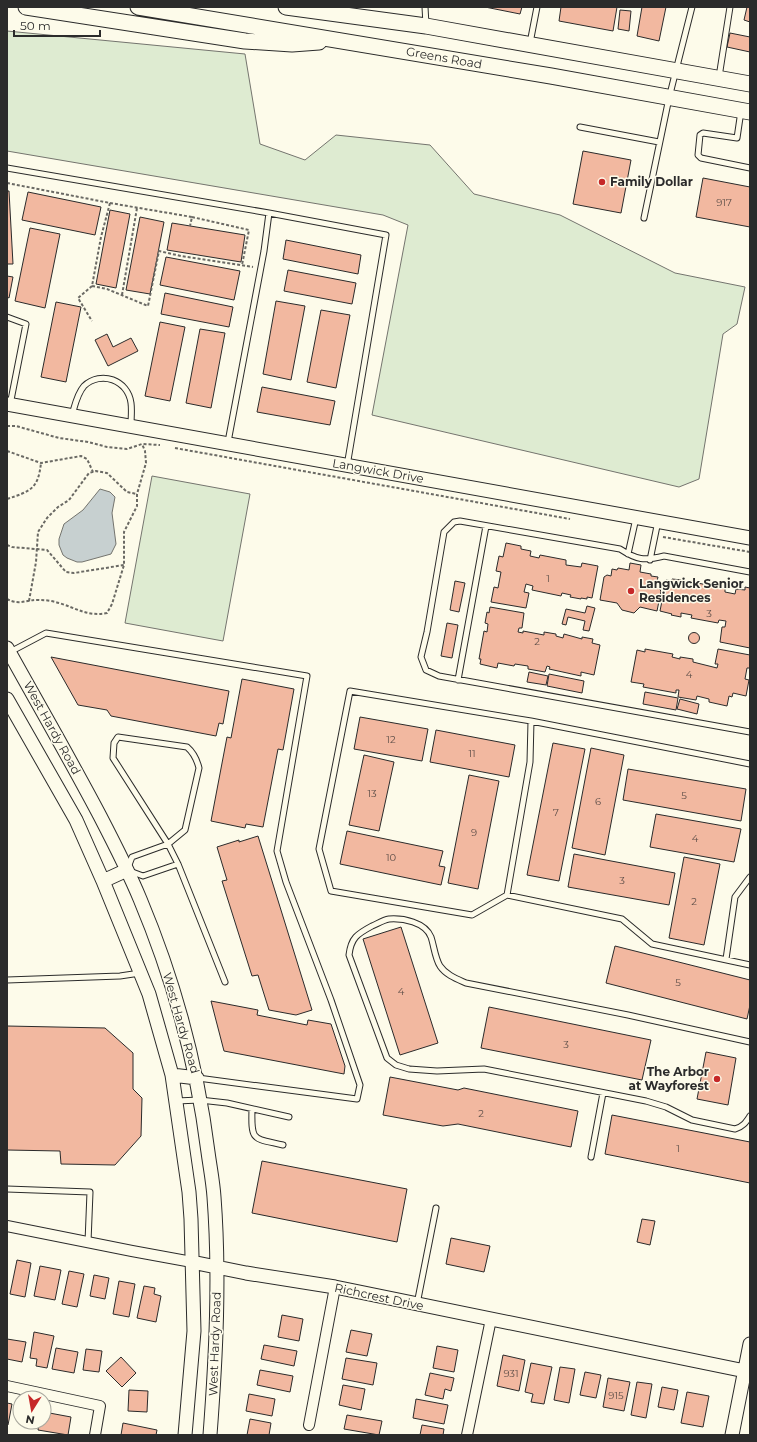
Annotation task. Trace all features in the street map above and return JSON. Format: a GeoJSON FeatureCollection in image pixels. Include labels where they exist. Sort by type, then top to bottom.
{"type":"FeatureCollection","features":[{"type":"Feature","properties":{"kind":"main road"},"geometry":{"type":"LineString","coordinates":[[26,7],[245,41],[292,44],[340,40]]}},
{"type":"Feature","properties":{"kind":"main road","name":"Greens Road"},"geometry":{"type":"LineString","coordinates":[[138,7],[543,74],[746,112]]}},
{"type":"Feature","properties":{"kind":"main road"},"geometry":{"type":"LineString","coordinates":[[286,7],[360,15]]}},
{"type":"Feature","properties":{"kind":"main road"},"geometry":{"type":"LineString","coordinates":[[319,7],[750,84]]}},
{"type":"Feature","properties":{"kind":"street","name":"Langwick Drive"},"geometry":{"type":"LineString","coordinates":[[9,404],[750,538]]}},
{"type":"Feature","properties":{"kind":"street","name":"West Hardy Road"},"geometry":{"type":"LineString","coordinates":[[8,650],[74,767],[127,870],[155,936],[186,1031],[197,1078],[214,1196],[217,1267],[216,1323],[210,1435]]}},
{"type":"Feature","properties":{"kind":"street","name":"West Hardy Road"},"geometry":{"type":"LineString","coordinates":[[7,699],[76,820],[103,881],[150,994],[172,1075],[189,1192],[192,1262],[194,1331],[185,1435]]}},
{"type":"Feature","properties":{"kind":"street"},"geometry":{"type":"LineString","coordinates":[[103,881],[127,870]]}},
{"type":"Feature","properties":{"kind":"street"},"geometry":{"type":"LineString","coordinates":[[172,1075],[197,1078]]}},
{"type":"Feature","properties":{"kind":"street","name":"Richcrest Drive"},"geometry":{"type":"LineString","coordinates":[[7,1226],[132,1251],[335,1288],[747,1372]]}},
{"type":"Feature","properties":{"kind":"street"},"geometry":{"type":"LineString","coordinates":[[309,1426],[335,1288]]}},
{"type":"Feature","properties":{"kind":"street"},"geometry":{"type":"LineString","coordinates":[[467,1435],[491,1319]]}},
{"type":"Feature","properties":{"kind":"street"},"geometry":{"type":"LineString","coordinates":[[732,1435],[747,1372],[750,1344]]}},
{"type":"Feature","properties":{"kind":"street"},"geometry":{"type":"LineString","coordinates":[[7,1386],[100,1406],[95,1435]]}},
{"type":"Feature","properties":{"kind":"lane"},"geometry":{"type":"LineString","coordinates":[[425,7],[426,26]]}},
{"type":"Feature","properties":{"kind":"lane"},"geometry":{"type":"LineString","coordinates":[[530,44],[537,7]]}},
{"type":"Feature","properties":{"kind":"lane"},"geometry":{"type":"LineString","coordinates":[[644,218],[675,70],[692,7]]}},
{"type":"Feature","properties":{"kind":"lane"},"geometry":{"type":"LineString","coordinates":[[718,78],[730,7]]}},
{"type":"Feature","properties":{"kind":"lane"},"geometry":{"type":"LineString","coordinates":[[746,112],[737,138],[703,133],[700,135],[698,155],[702,158],[750,168]]}},
{"type":"Feature","properties":{"kind":"lane"},"geometry":{"type":"LineString","coordinates":[[580,127],[659,142]]}},
{"type":"Feature","properties":{"kind":"lane"},"geometry":{"type":"LineString","coordinates":[[7,168],[269,213],[386,235],[347,466]]}},
{"type":"Feature","properties":{"kind":"lane"},"geometry":{"type":"LineString","coordinates":[[228,444],[269,213]]}},
{"type":"Feature","properties":{"kind":"lane"},"geometry":{"type":"LineString","coordinates":[[7,317],[26,324],[9,404]]}},
{"type":"Feature","properties":{"kind":"lane"},"geometry":{"type":"LineString","coordinates":[[71,416],[78,395],[84,387],[98,377],[109,378],[120,384],[127,392],[131,403],[131,427]]}},
{"type":"Feature","properties":{"kind":"lane"},"geometry":{"type":"LineString","coordinates":[[628,554],[636,517]]}},
{"type":"Feature","properties":{"kind":"lane"},"geometry":{"type":"LineString","coordinates":[[750,572],[664,556],[650,560],[638,559],[620,549],[460,521],[454,522],[444,532],[427,632],[421,657],[426,670],[438,676],[750,732]]}},
{"type":"Feature","properties":{"kind":"lane"},"geometry":{"type":"LineString","coordinates":[[650,560],[658,521]]}},
{"type":"Feature","properties":{"kind":"lane"},"geometry":{"type":"LineString","coordinates":[[458,680],[486,526]]}},
{"type":"Feature","properties":{"kind":"lane"},"geometry":{"type":"LineString","coordinates":[[8,650],[46,633],[307,676],[276,851],[286,882],[331,1000],[360,1085],[357,1100],[197,1078]]}},
{"type":"Feature","properties":{"kind":"lane"},"geometry":{"type":"LineString","coordinates":[[750,764],[532,721],[350,691],[319,849],[331,891],[472,915],[507,895],[622,919],[652,944],[750,965]]}},
{"type":"Feature","properties":{"kind":"lane"},"geometry":{"type":"LineString","coordinates":[[507,895],[530,762],[532,721]]}},
{"type":"Feature","properties":{"kind":"lane"},"geometry":{"type":"LineString","coordinates":[[178,864],[143,876],[127,870],[132,857],[168,844],[185,830],[199,768],[193,752],[188,747],[118,737],[114,743],[113,758],[168,844],[178,864],[225,982]]}},
{"type":"Feature","properties":{"kind":"lane"},"geometry":{"type":"LineString","coordinates":[[726,959],[735,897],[750,877]]}},
{"type":"Feature","properties":{"kind":"lane"},"geometry":{"type":"LineString","coordinates":[[750,1042],[658,1021],[466,983],[452,977],[440,966],[431,936],[420,924],[407,920],[388,919],[362,931],[350,944],[349,955],[387,1058],[391,1062],[401,1067],[437,1071],[484,1069],[646,1101],[666,1107],[692,1120],[735,1129],[740,1128],[745,1124],[750,1116]]}},
{"type":"Feature","properties":{"kind":"lane"},"geometry":{"type":"LineString","coordinates":[[7,980],[120,976],[141,973]]}},
{"type":"Feature","properties":{"kind":"lane"},"geometry":{"type":"LineString","coordinates":[[591,1157],[603,1093]]}},
{"type":"Feature","properties":{"kind":"lane"},"geometry":{"type":"LineString","coordinates":[[176,1101],[200,1100],[227,1103],[289,1117]]}},
{"type":"Feature","properties":{"kind":"lane"},"geometry":{"type":"LineString","coordinates":[[252,1109],[252,1129],[257,1138],[283,1145]]}},
{"type":"Feature","properties":{"kind":"lane"},"geometry":{"type":"LineString","coordinates":[[7,1189],[90,1192],[88,1242]]}},
{"type":"Feature","properties":{"kind":"lane"},"geometry":{"type":"LineString","coordinates":[[416,1305],[436,1208]]}},
{"type":"Feature","properties":{"kind":"path"},"geometry":{"type":"LineString","coordinates":[[7,183],[192,217],[249,230],[242,266]]}},
{"type":"Feature","properties":{"kind":"path"},"geometry":{"type":"LineString","coordinates":[[92,321],[78,298],[92,286],[101,237],[110,203]]}},
{"type":"Feature","properties":{"kind":"path"},"geometry":{"type":"LineString","coordinates":[[122,295],[137,208]]}},
{"type":"Feature","properties":{"kind":"path"},"geometry":{"type":"LineString","coordinates":[[190,226],[192,217]]}},
{"type":"Feature","properties":{"kind":"path"},"geometry":{"type":"LineString","coordinates":[[92,286],[107,289],[148,306],[159,251],[181,256],[260,268]]}},
{"type":"Feature","properties":{"kind":"path"},"geometry":{"type":"LineString","coordinates":[[7,426],[16,426],[59,438],[88,442],[107,447],[126,449],[142,444],[160,445]]}},
{"type":"Feature","properties":{"kind":"path"},"geometry":{"type":"LineString","coordinates":[[7,599],[15,603],[38,600],[57,602],[85,613],[97,615],[107,613],[112,604],[124,565],[124,532],[137,506],[137,494],[146,463],[145,451],[142,444]]}},
{"type":"Feature","properties":{"kind":"path"},"geometry":{"type":"LineString","coordinates":[[168,447],[571,519]]}},
{"type":"Feature","properties":{"kind":"path"},"geometry":{"type":"LineString","coordinates":[[7,452],[41,462],[81,456],[86,458],[93,472]]}},
{"type":"Feature","properties":{"kind":"path"},"geometry":{"type":"LineString","coordinates":[[7,499],[24,493],[34,487],[40,477],[41,462]]}},
{"type":"Feature","properties":{"kind":"path"},"geometry":{"type":"LineString","coordinates":[[29,601],[36,562],[38,532],[47,518],[58,507],[69,500],[89,473],[96,471],[107,473],[127,492],[137,494]]}},
{"type":"Feature","properties":{"kind":"path"},"geometry":{"type":"LineString","coordinates":[[655,535],[750,552]]}},
{"type":"Feature","properties":{"kind":"path"},"geometry":{"type":"LineString","coordinates":[[7,545],[12,547],[47,550],[66,572],[74,573],[124,565]]}},
{"type":"Feature","properties":{"kind":"green space"},"geometry":{"type":"Polygon","coordinates":[[[7,31],[245,54],[260,144],[305,160],[336,135],[430,145],[474,194],[560,215],[675,273],[745,287],[737,324],[723,334],[699,479],[679,487],[372,415],[408,225],[383,215],[7,151],[7,31]]]}},
{"type":"Feature","properties":{"kind":"green space"},"geometry":{"type":"Polygon","coordinates":[[[152,476],[250,494],[223,641],[125,623],[152,476]]]}},
{"type":"Feature","properties":{"kind":"shaded area"},"geometry":{"type":"Polygon","coordinates":[[[100,489],[110,492],[115,497],[112,513],[116,544],[111,554],[77,562],[63,555],[59,545],[59,539],[64,524],[83,510],[100,489]]]}},
{"type":"Feature","properties":{"kind":"building"},"geometry":{"type":"Polygon","coordinates":[[[485,7],[522,7],[520,14],[485,7]]]}},
{"type":"Feature","properties":{"kind":"building"},"geometry":{"type":"Polygon","coordinates":[[[561,7],[617,7],[613,31],[559,21],[561,7]]]}},
{"type":"Feature","properties":{"kind":"building"},"geometry":{"type":"Polygon","coordinates":[[[642,7],[666,7],[659,41],[637,36],[642,7]]]}},
{"type":"Feature","properties":{"kind":"building"},"geometry":{"type":"Polygon","coordinates":[[[747,7],[750,7],[750,22],[744,20],[747,7]]]}},
{"type":"Feature","properties":{"kind":"building"},"geometry":{"type":"Polygon","coordinates":[[[620,10],[631,11],[629,31],[618,29],[620,10]]]}},
{"type":"Feature","properties":{"kind":"building"},"geometry":{"type":"Polygon","coordinates":[[[730,33],[750,37],[750,52],[727,47],[730,33]]]}},
{"type":"Feature","properties":{"kind":"building","name":"Family Dollar"},"geometry":{"type":"Polygon","coordinates":[[[583,151],[631,160],[621,213],[573,204],[583,151]]]}},
{"type":"Feature","properties":{"kind":"building"},"geometry":{"type":"Polygon","coordinates":[[[703,178],[750,187],[750,227],[696,217],[703,178]]]}},
{"type":"Feature","properties":{"kind":"building"},"geometry":{"type":"Polygon","coordinates":[[[7,191],[9,191],[13,264],[7,264],[7,191]]]}},
{"type":"Feature","properties":{"kind":"building"},"geometry":{"type":"Polygon","coordinates":[[[28,192],[101,207],[95,235],[22,220],[28,192]]]}},
{"type":"Feature","properties":{"kind":"building"},"geometry":{"type":"Polygon","coordinates":[[[110,210],[130,214],[116,288],[96,284],[110,210]]]}},
{"type":"Feature","properties":{"kind":"building"},"geometry":{"type":"Polygon","coordinates":[[[140,217],[164,222],[150,294],[126,290],[140,217]]]}},
{"type":"Feature","properties":{"kind":"building"},"geometry":{"type":"Polygon","coordinates":[[[172,223],[245,235],[241,262],[167,250],[172,223]]]}},
{"type":"Feature","properties":{"kind":"building"},"geometry":{"type":"Polygon","coordinates":[[[30,228],[60,234],[45,308],[15,301],[30,228]]]}},
{"type":"Feature","properties":{"kind":"building"},"geometry":{"type":"Polygon","coordinates":[[[286,240],[361,255],[358,274],[283,259],[286,240]]]}},
{"type":"Feature","properties":{"kind":"building"},"geometry":{"type":"Polygon","coordinates":[[[166,257],[240,271],[234,300],[160,285],[166,257]]]}},
{"type":"Feature","properties":{"kind":"building"},"geometry":{"type":"Polygon","coordinates":[[[288,270],[356,283],[352,304],[284,291],[288,270]]]}},
{"type":"Feature","properties":{"kind":"building"},"geometry":{"type":"Polygon","coordinates":[[[7,276],[13,277],[9,298],[7,297],[7,276]]]}},
{"type":"Feature","properties":{"kind":"building"},"geometry":{"type":"Polygon","coordinates":[[[165,293],[233,307],[229,327],[161,314],[165,293]]]}},
{"type":"Feature","properties":{"kind":"building"},"geometry":{"type":"Polygon","coordinates":[[[276,301],[305,306],[291,380],[263,374],[276,301]]]}},
{"type":"Feature","properties":{"kind":"building"},"geometry":{"type":"Polygon","coordinates":[[[56,302],[81,307],[66,382],[41,377],[56,302]]]}},
{"type":"Feature","properties":{"kind":"building"},"geometry":{"type":"Polygon","coordinates":[[[321,310],[350,315],[336,388],[307,382],[321,310]]]}},
{"type":"Feature","properties":{"kind":"building"},"geometry":{"type":"Polygon","coordinates":[[[160,322],[185,327],[170,401],[145,396],[160,322]]]}},
{"type":"Feature","properties":{"kind":"building"},"geometry":{"type":"Polygon","coordinates":[[[200,329],[225,333],[211,408],[186,403],[200,329]]]}},
{"type":"Feature","properties":{"kind":"building"},"geometry":{"type":"Polygon","coordinates":[[[107,334],[113,347],[131,338],[138,351],[108,366],[95,340],[107,334]]]}},
{"type":"Feature","properties":{"kind":"building"},"geometry":{"type":"Polygon","coordinates":[[[262,387],[335,401],[330,425],[257,412],[262,387]]]}},
{"type":"Feature","properties":{"kind":"building"},"geometry":{"type":"Polygon","coordinates":[[[506,543],[521,546],[521,549],[531,551],[530,556],[539,558],[540,555],[566,560],[566,565],[581,567],[582,563],[598,566],[592,598],[587,597],[587,599],[581,599],[570,597],[571,595],[562,593],[561,596],[532,590],[533,586],[526,584],[524,592],[529,593],[526,608],[491,602],[494,587],[498,588],[501,572],[496,571],[499,556],[503,557],[506,543]]]}},
{"type":"Feature","properties":{"kind":"building"},"geometry":{"type":"Polygon","coordinates":[[[630,563],[641,565],[640,572],[658,577],[656,585],[661,591],[657,611],[640,607],[634,613],[622,610],[617,603],[600,600],[604,577],[607,575],[611,576],[612,569],[617,570],[618,568],[629,570],[630,563]]]}},
{"type":"Feature","properties":{"kind":"building"},"geometry":{"type":"Polygon","coordinates":[[[672,579],[682,580],[681,584],[696,587],[697,583],[725,588],[725,592],[735,594],[736,589],[745,590],[745,587],[750,588],[750,648],[720,642],[722,627],[725,627],[726,621],[719,620],[718,623],[691,618],[692,615],[681,613],[681,617],[660,611],[666,580],[672,581],[672,579]]]}},
{"type":"Feature","properties":{"kind":"building"},"geometry":{"type":"Polygon","coordinates":[[[455,581],[465,583],[459,612],[450,610],[455,581]]]}},
{"type":"Feature","properties":{"kind":"building"},"geometry":{"type":"Polygon","coordinates":[[[587,606],[595,608],[589,631],[583,630],[585,621],[568,617],[566,625],[562,624],[566,609],[585,613],[587,606]]]}},
{"type":"Feature","properties":{"kind":"building"},"geometry":{"type":"Polygon","coordinates":[[[490,607],[524,613],[522,628],[519,628],[518,632],[523,633],[523,631],[544,635],[544,632],[556,634],[556,636],[563,638],[564,634],[582,639],[582,637],[593,639],[592,643],[600,645],[594,675],[581,672],[581,676],[549,669],[550,667],[547,666],[545,672],[528,669],[528,666],[515,664],[514,666],[498,663],[497,668],[480,664],[481,659],[479,659],[484,631],[487,632],[488,624],[485,623],[487,612],[489,613],[490,607]]]}},
{"type":"Feature","properties":{"kind":"building"},"geometry":{"type":"Polygon","coordinates":[[[447,623],[458,625],[452,658],[441,656],[447,623]]]}},
{"type":"Feature","properties":{"kind":"building"},"geometry":{"type":"Polygon","coordinates":[[[694,632],[698,634],[700,638],[698,642],[694,644],[690,642],[688,638],[690,634],[694,632]]]}},
{"type":"Feature","properties":{"kind":"building"},"geometry":{"type":"Polygon","coordinates":[[[645,649],[673,654],[672,657],[680,659],[680,657],[693,659],[693,662],[717,668],[718,664],[715,664],[718,649],[750,655],[750,668],[747,668],[745,679],[749,680],[746,696],[733,693],[732,697],[729,696],[727,706],[709,702],[709,699],[697,696],[696,700],[678,697],[679,690],[676,690],[676,693],[643,687],[644,684],[631,682],[637,650],[645,652],[645,649]]]}},
{"type":"Feature","properties":{"kind":"building"},"geometry":{"type":"Polygon","coordinates":[[[51,657],[229,691],[223,724],[219,723],[216,736],[111,716],[107,710],[78,705],[51,657]]]}},
{"type":"Feature","properties":{"kind":"building"},"geometry":{"type":"Polygon","coordinates":[[[529,672],[548,676],[546,685],[527,682],[529,672]]]}},
{"type":"Feature","properties":{"kind":"building"},"geometry":{"type":"Polygon","coordinates":[[[549,674],[584,681],[582,693],[547,686],[549,674]]]}},
{"type":"Feature","properties":{"kind":"building"},"geometry":{"type":"Polygon","coordinates":[[[242,679],[294,689],[283,750],[278,749],[263,827],[246,824],[245,828],[211,821],[227,737],[231,738],[242,679]]]}},
{"type":"Feature","properties":{"kind":"building"},"geometry":{"type":"Polygon","coordinates":[[[645,692],[678,698],[676,710],[643,704],[645,692]]]}},
{"type":"Feature","properties":{"kind":"building"},"geometry":{"type":"Polygon","coordinates":[[[680,699],[699,704],[697,714],[677,709],[680,699]]]}},
{"type":"Feature","properties":{"kind":"building"},"geometry":{"type":"Polygon","coordinates":[[[360,717],[428,729],[422,761],[354,749],[360,717]]]}},
{"type":"Feature","properties":{"kind":"building"},"geometry":{"type":"Polygon","coordinates":[[[436,730],[515,745],[509,777],[430,762],[436,730]]]}},
{"type":"Feature","properties":{"kind":"building"},"geometry":{"type":"Polygon","coordinates":[[[553,743],[585,749],[559,881],[527,875],[553,743]]]}},
{"type":"Feature","properties":{"kind":"building"},"geometry":{"type":"Polygon","coordinates":[[[591,748],[624,755],[605,855],[572,848],[591,748]]]}},
{"type":"Feature","properties":{"kind":"building"},"geometry":{"type":"Polygon","coordinates":[[[364,755],[394,762],[379,831],[349,825],[364,755]]]}},
{"type":"Feature","properties":{"kind":"building"},"geometry":{"type":"Polygon","coordinates":[[[628,769],[746,789],[741,821],[623,800],[628,769]]]}},
{"type":"Feature","properties":{"kind":"building"},"geometry":{"type":"Polygon","coordinates":[[[469,775],[499,781],[478,889],[448,883],[469,775]]]}},
{"type":"Feature","properties":{"kind":"building"},"geometry":{"type":"Polygon","coordinates":[[[656,814],[741,829],[734,862],[650,847],[656,814]]]}},
{"type":"Feature","properties":{"kind":"building"},"geometry":{"type":"Polygon","coordinates":[[[347,831],[443,851],[439,866],[445,867],[441,885],[340,864],[347,831]]]}},
{"type":"Feature","properties":{"kind":"building"},"geometry":{"type":"Polygon","coordinates":[[[258,836],[312,1010],[296,1015],[269,1010],[258,975],[252,976],[222,881],[227,880],[217,847],[258,836]]]}},
{"type":"Feature","properties":{"kind":"building"},"geometry":{"type":"Polygon","coordinates":[[[574,854],[675,873],[669,905],[568,887],[574,854]]]}},
{"type":"Feature","properties":{"kind":"building"},"geometry":{"type":"Polygon","coordinates":[[[684,857],[720,864],[704,945],[669,938],[684,857]]]}},
{"type":"Feature","properties":{"kind":"building"},"geometry":{"type":"Polygon","coordinates":[[[401,927],[438,1043],[400,1055],[363,939],[401,927]]]}},
{"type":"Feature","properties":{"kind":"building"},"geometry":{"type":"Polygon","coordinates":[[[615,946],[750,980],[750,1005],[747,1019],[606,983],[615,946]]]}},
{"type":"Feature","properties":{"kind":"building"},"geometry":{"type":"Polygon","coordinates":[[[211,1001],[258,1010],[257,1015],[307,1025],[308,1020],[331,1024],[345,1066],[344,1074],[224,1051],[211,1001]]]}},
{"type":"Feature","properties":{"kind":"building"},"geometry":{"type":"Polygon","coordinates":[[[489,1007],[651,1040],[642,1080],[481,1048],[489,1007]]]}},
{"type":"Feature","properties":{"kind":"building"},"geometry":{"type":"Polygon","coordinates":[[[7,1026],[105,1028],[133,1053],[133,1089],[142,1098],[141,1136],[115,1165],[61,1164],[60,1151],[7,1150],[7,1026]]]}},
{"type":"Feature","properties":{"kind":"building","name":"The Arbor at Wayforest"},"geometry":{"type":"Polygon","coordinates":[[[706,1052],[736,1058],[728,1105],[697,1099],[706,1052]]]}},
{"type":"Feature","properties":{"kind":"building"},"geometry":{"type":"Polygon","coordinates":[[[390,1077],[458,1090],[464,1088],[578,1111],[571,1147],[458,1124],[443,1126],[383,1115],[390,1077]]]}},
{"type":"Feature","properties":{"kind":"building"},"geometry":{"type":"Polygon","coordinates":[[[612,1115],[750,1142],[750,1183],[605,1154],[612,1115]]]}},
{"type":"Feature","properties":{"kind":"building"},"geometry":{"type":"Polygon","coordinates":[[[262,1161],[407,1189],[397,1242],[252,1213],[262,1161]]]}},
{"type":"Feature","properties":{"kind":"building"},"geometry":{"type":"Polygon","coordinates":[[[642,1219],[655,1221],[650,1245],[637,1242],[642,1219]]]}},
{"type":"Feature","properties":{"kind":"building"},"geometry":{"type":"Polygon","coordinates":[[[451,1238],[490,1246],[484,1272],[446,1264],[451,1238]]]}},
{"type":"Feature","properties":{"kind":"building"},"geometry":{"type":"Polygon","coordinates":[[[17,1260],[31,1263],[25,1297],[10,1294],[17,1260]]]}},
{"type":"Feature","properties":{"kind":"building"},"geometry":{"type":"Polygon","coordinates":[[[40,1266],[61,1270],[55,1300],[34,1296],[40,1266]]]}},
{"type":"Feature","properties":{"kind":"building"},"geometry":{"type":"Polygon","coordinates":[[[69,1271],[84,1274],[77,1307],[62,1304],[69,1271]]]}},
{"type":"Feature","properties":{"kind":"building"},"geometry":{"type":"Polygon","coordinates":[[[94,1275],[109,1278],[105,1299],[90,1296],[94,1275]]]}},
{"type":"Feature","properties":{"kind":"building"},"geometry":{"type":"Polygon","coordinates":[[[119,1281],[135,1284],[129,1317],[113,1314],[119,1281]]]}},
{"type":"Feature","properties":{"kind":"building"},"geometry":{"type":"Polygon","coordinates":[[[144,1286],[155,1288],[154,1294],[161,1296],[156,1322],[137,1318],[144,1286]]]}},
{"type":"Feature","properties":{"kind":"building"},"geometry":{"type":"Polygon","coordinates":[[[282,1315],[303,1319],[299,1341],[278,1337],[282,1315]]]}},
{"type":"Feature","properties":{"kind":"building"},"geometry":{"type":"Polygon","coordinates":[[[351,1330],[372,1334],[367,1356],[346,1352],[351,1330]]]}},
{"type":"Feature","properties":{"kind":"building"},"geometry":{"type":"Polygon","coordinates":[[[34,1332],[54,1336],[47,1368],[36,1366],[37,1359],[30,1358],[34,1332]]]}},
{"type":"Feature","properties":{"kind":"building"},"geometry":{"type":"Polygon","coordinates":[[[7,1339],[26,1342],[22,1362],[7,1359],[7,1339]]]}},
{"type":"Feature","properties":{"kind":"building"},"geometry":{"type":"Polygon","coordinates":[[[264,1345],[297,1351],[294,1366],[261,1359],[264,1345]]]}},
{"type":"Feature","properties":{"kind":"building"},"geometry":{"type":"Polygon","coordinates":[[[437,1346],[458,1350],[454,1372],[433,1368],[437,1346]]]}},
{"type":"Feature","properties":{"kind":"building"},"geometry":{"type":"Polygon","coordinates":[[[56,1348],[78,1352],[74,1373],[52,1369],[56,1348]]]}},
{"type":"Feature","properties":{"kind":"building"},"geometry":{"type":"Polygon","coordinates":[[[86,1349],[102,1351],[99,1372],[83,1370],[86,1349]]]}},
{"type":"Feature","properties":{"kind":"building"},"geometry":{"type":"Polygon","coordinates":[[[503,1355],[525,1360],[519,1391],[497,1386],[503,1355]]]}},
{"type":"Feature","properties":{"kind":"building"},"geometry":{"type":"Polygon","coordinates":[[[121,1357],[136,1373],[122,1387],[106,1371],[121,1357]]]}},
{"type":"Feature","properties":{"kind":"building"},"geometry":{"type":"Polygon","coordinates":[[[346,1358],[377,1363],[373,1385],[342,1379],[346,1358]]]}},
{"type":"Feature","properties":{"kind":"building"},"geometry":{"type":"Polygon","coordinates":[[[531,1363],[552,1367],[544,1404],[531,1402],[533,1394],[525,1392],[531,1363]]]}},
{"type":"Feature","properties":{"kind":"building"},"geometry":{"type":"Polygon","coordinates":[[[560,1367],[575,1369],[569,1403],[554,1400],[560,1367]]]}},
{"type":"Feature","properties":{"kind":"building"},"geometry":{"type":"Polygon","coordinates":[[[260,1370],[293,1376],[290,1392],[257,1385],[260,1370]]]}},
{"type":"Feature","properties":{"kind":"building"},"geometry":{"type":"Polygon","coordinates":[[[585,1372],[601,1375],[596,1398],[580,1395],[585,1372]]]}},
{"type":"Feature","properties":{"kind":"building"},"geometry":{"type":"Polygon","coordinates":[[[430,1373],[454,1378],[451,1391],[445,1389],[443,1399],[425,1395],[430,1373]]]}},
{"type":"Feature","properties":{"kind":"building"},"geometry":{"type":"Polygon","coordinates":[[[608,1378],[630,1382],[624,1411],[603,1407],[608,1378]]]}},
{"type":"Feature","properties":{"kind":"building"},"geometry":{"type":"Polygon","coordinates":[[[637,1382],[652,1384],[646,1418],[631,1415],[637,1382]]]}},
{"type":"Feature","properties":{"kind":"building"},"geometry":{"type":"Polygon","coordinates":[[[343,1385],[365,1389],[361,1410],[339,1405],[343,1385]]]}},
{"type":"Feature","properties":{"kind":"building"},"geometry":{"type":"Polygon","coordinates":[[[662,1387],[678,1390],[674,1410],[658,1407],[662,1387]]]}},
{"type":"Feature","properties":{"kind":"building"},"geometry":{"type":"Polygon","coordinates":[[[129,1390],[148,1391],[147,1412],[128,1411],[129,1390]]]}},
{"type":"Feature","properties":{"kind":"building"},"geometry":{"type":"Polygon","coordinates":[[[687,1392],[709,1396],[703,1427],[681,1423],[687,1392]]]}},
{"type":"Feature","properties":{"kind":"building"},"geometry":{"type":"Polygon","coordinates":[[[249,1394],[275,1399],[272,1416],[246,1411],[249,1394]]]}},
{"type":"Feature","properties":{"kind":"building"},"geometry":{"type":"Polygon","coordinates":[[[416,1399],[448,1405],[444,1424],[413,1418],[416,1399]]]}},
{"type":"Feature","properties":{"kind":"building"},"geometry":{"type":"Polygon","coordinates":[[[7,1403],[12,1404],[7,1425],[7,1403]]]}},
{"type":"Feature","properties":{"kind":"building"},"geometry":{"type":"Polygon","coordinates":[[[52,1413],[71,1417],[68,1435],[38,1430],[52,1430],[52,1413]]]}},
{"type":"Feature","properties":{"kind":"building"},"geometry":{"type":"Polygon","coordinates":[[[347,1415],[382,1421],[379,1435],[344,1429],[347,1415]]]}},
{"type":"Feature","properties":{"kind":"building"},"geometry":{"type":"Polygon","coordinates":[[[250,1419],[271,1423],[269,1435],[247,1435],[250,1419]]]}},
{"type":"Feature","properties":{"kind":"building"},"geometry":{"type":"Polygon","coordinates":[[[123,1423],[157,1430],[156,1435],[121,1435],[123,1423]]]}},
{"type":"Feature","properties":{"kind":"building"},"geometry":{"type":"Polygon","coordinates":[[[422,1425],[444,1429],[443,1435],[420,1435],[422,1425]]]}},
{"type":"Feature","properties":{"kind":"place","name":"Family Dollar"},"geometry":{"type":"Point","coordinates":[602,182]}},
{"type":"Feature","properties":{"kind":"place","name":"Langwick Senior Residences"},"geometry":{"type":"Point","coordinates":[631,591]}},
{"type":"Feature","properties":{"kind":"place","name":"The Arbor at Wayforest"},"geometry":{"type":"Point","coordinates":[717,1079]}}]}
